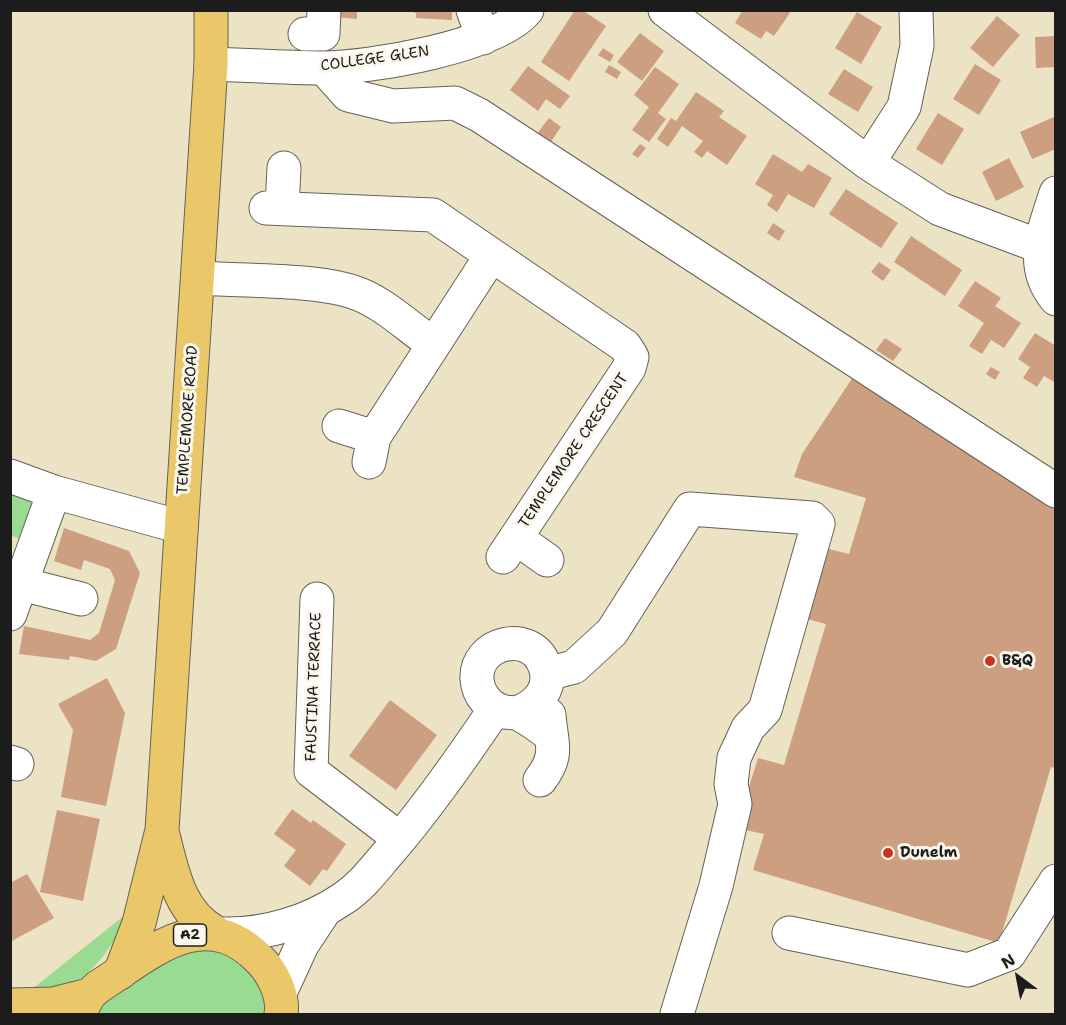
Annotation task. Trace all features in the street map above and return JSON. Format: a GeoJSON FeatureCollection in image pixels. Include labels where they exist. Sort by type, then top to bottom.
{"type":"FeatureCollection","features":[{"type":"Feature","properties":{"kind":"main road","name":"TEMPLEMORE ROAD"},"geometry":{"type":"LineString","coordinates":[[120,974],[139,922],[162,830],[212,64],[211,10]]}},
{"type":"Feature","properties":{"kind":"main road","name":"TEMPLEMORE ROAD"},"geometry":{"type":"LineString","coordinates":[[162,830],[182,898],[198,921],[219,933]]}},
{"type":"Feature","properties":{"kind":"main road","name":"A2"},"geometry":{"type":"LineString","coordinates":[[10,1005],[84,1005],[120,974],[166,944],[199,932],[219,933],[239,942],[258,957],[282,1008]]}},
{"type":"Feature","properties":{"kind":"street","name":"COLLEGE GLEN"},"geometry":{"type":"LineString","coordinates":[[212,64],[324,68],[409,56],[478,24],[520,19],[527,10]]}},
{"type":"Feature","properties":{"kind":"street"},"geometry":{"type":"LineString","coordinates":[[867,163],[904,108],[917,46],[916,10]]}},
{"type":"Feature","properties":{"kind":"street"},"geometry":{"type":"LineString","coordinates":[[685,16],[867,163],[940,209],[1039,246]]}},
{"type":"Feature","properties":{"kind":"street"},"geometry":{"type":"LineString","coordinates":[[324,68],[348,95],[393,106],[455,103],[479,115],[1056,491]]}},
{"type":"Feature","properties":{"kind":"street","name":"TEMPLEMORE CRESCENT"},"geometry":{"type":"LineString","coordinates":[[284,168],[274,208],[432,215],[625,346],[632,357],[629,368],[509,548],[547,560]]}},
{"type":"Feature","properties":{"kind":"street"},"geometry":{"type":"LineString","coordinates":[[1056,193],[1039,246],[1045,286],[1056,299]]}},
{"type":"Feature","properties":{"kind":"street"},"geometry":{"type":"LineString","coordinates":[[339,426],[371,450],[433,344],[491,256]]}},
{"type":"Feature","properties":{"kind":"street"},"geometry":{"type":"LineString","coordinates":[[198,278],[331,286],[353,292],[369,299],[433,344]]}},
{"type":"Feature","properties":{"kind":"street"},"geometry":{"type":"LineString","coordinates":[[10,476],[54,492],[181,527]]}},
{"type":"Feature","properties":{"kind":"street"},"geometry":{"type":"LineString","coordinates":[[54,492],[16,599],[81,599]]}},
{"type":"Feature","properties":{"kind":"street"},"geometry":{"type":"LineString","coordinates":[[219,933],[259,932],[325,910],[363,882],[400,839],[462,759],[506,711],[536,704],[547,680],[574,667],[612,632],[690,509],[812,518],[818,524],[765,710],[748,728],[734,758],[731,784],[735,804],[716,886],[677,1014]]}},
{"type":"Feature","properties":{"kind":"street","name":"FAUSTINA TERRACE"},"geometry":{"type":"LineString","coordinates":[[317,599],[311,771],[400,839]]}},
{"type":"Feature","properties":{"kind":"street"},"geometry":{"type":"LineString","coordinates":[[540,780],[551,765],[554,751],[550,735],[547,680],[541,658],[527,646],[516,643],[493,648],[484,656],[477,679],[486,701],[550,735]]}},
{"type":"Feature","properties":{"kind":"street"},"geometry":{"type":"LineString","coordinates":[[789,933],[968,970],[1009,954],[1056,881]]}},
{"type":"Feature","properties":{"kind":"street"},"geometry":{"type":"LineString","coordinates":[[282,1008],[302,945],[325,910]]}},
{"type":"Feature","properties":{"kind":"green space"},"geometry":{"type":"Polygon","coordinates":[[[10,486],[39,495],[22,540],[11,535],[10,486]]]}},
{"type":"Feature","properties":{"kind":"green space"},"geometry":{"type":"Polygon","coordinates":[[[130,911],[112,944],[85,975],[64,987],[27,993],[130,911]]]}},
{"type":"Feature","properties":{"kind":"green space"},"geometry":{"type":"Polygon","coordinates":[[[179,950],[237,952],[266,991],[266,1014],[96,1014],[107,999],[179,950]]]}},
{"type":"Feature","properties":{"kind":"building"},"geometry":{"type":"Polygon","coordinates":[[[336,10],[357,10],[357,19],[336,17],[336,10]]]}},
{"type":"Feature","properties":{"kind":"building"},"geometry":{"type":"Polygon","coordinates":[[[405,10],[452,10],[452,20],[416,18],[416,13],[405,10]]]}},
{"type":"Feature","properties":{"kind":"building"},"geometry":{"type":"Polygon","coordinates":[[[575,10],[582,10],[606,26],[569,81],[541,62],[575,10]]]}},
{"type":"Feature","properties":{"kind":"building"},"geometry":{"type":"Polygon","coordinates":[[[743,10],[785,10],[790,13],[774,36],[766,31],[761,39],[735,23],[743,10]]]}},
{"type":"Feature","properties":{"kind":"building"},"geometry":{"type":"Polygon","coordinates":[[[857,12],[882,27],[861,64],[835,48],[857,12]]]}},
{"type":"Feature","properties":{"kind":"building"},"geometry":{"type":"Polygon","coordinates":[[[997,16],[1020,35],[993,67],[970,48],[997,16]]]}},
{"type":"Feature","properties":{"kind":"building"},"geometry":{"type":"Polygon","coordinates":[[[640,33],[664,51],[642,81],[617,62],[640,33]]]}},
{"type":"Feature","properties":{"kind":"building"},"geometry":{"type":"Polygon","coordinates":[[[1056,36],[1056,67],[1036,68],[1035,37],[1056,36]]]}},
{"type":"Feature","properties":{"kind":"building"},"geometry":{"type":"Polygon","coordinates":[[[603,48],[614,55],[610,62],[598,55],[603,48]]]}},
{"type":"Feature","properties":{"kind":"building"},"geometry":{"type":"Polygon","coordinates":[[[975,64],[1001,80],[979,115],[953,99],[975,64]]]}},
{"type":"Feature","properties":{"kind":"building"},"geometry":{"type":"Polygon","coordinates":[[[609,65],[621,72],[617,79],[605,72],[609,65]]]}},
{"type":"Feature","properties":{"kind":"building"},"geometry":{"type":"Polygon","coordinates":[[[528,66],[570,96],[560,109],[546,99],[538,111],[510,90],[528,66]]]}},
{"type":"Feature","properties":{"kind":"building"},"geometry":{"type":"Polygon","coordinates":[[[655,67],[679,84],[658,113],[666,119],[649,142],[632,130],[649,107],[634,95],[655,67]]]}},
{"type":"Feature","properties":{"kind":"building"},"geometry":{"type":"Polygon","coordinates":[[[844,69],[873,87],[858,112],[828,94],[844,69]]]}},
{"type":"Feature","properties":{"kind":"building"},"geometry":{"type":"Polygon","coordinates":[[[696,92],[724,111],[719,117],[747,136],[727,165],[707,151],[702,158],[694,152],[703,141],[682,126],[668,147],[657,139],[671,118],[676,121],[696,92]]]}},
{"type":"Feature","properties":{"kind":"building"},"geometry":{"type":"Polygon","coordinates":[[[938,113],[964,129],[942,165],[916,149],[938,113]]]}},
{"type":"Feature","properties":{"kind":"building"},"geometry":{"type":"Polygon","coordinates":[[[1056,116],[1056,149],[1032,159],[1020,132],[1056,116]]]}},
{"type":"Feature","properties":{"kind":"building"},"geometry":{"type":"Polygon","coordinates":[[[549,118],[561,127],[548,146],[535,136],[549,118]]]}},
{"type":"Feature","properties":{"kind":"building"},"geometry":{"type":"Polygon","coordinates":[[[640,144],[646,148],[638,158],[632,154],[640,144]]]}},
{"type":"Feature","properties":{"kind":"building"},"geometry":{"type":"Polygon","coordinates":[[[773,154],[802,172],[808,164],[832,178],[814,208],[788,194],[777,212],[767,205],[773,195],[755,184],[773,154]]]}},
{"type":"Feature","properties":{"kind":"building"},"geometry":{"type":"Polygon","coordinates":[[[1009,158],[1024,187],[996,201],[982,172],[1009,158]]]}},
{"type":"Feature","properties":{"kind":"building"},"geometry":{"type":"Polygon","coordinates":[[[846,189],[898,223],[881,248],[829,214],[846,189]]]}},
{"type":"Feature","properties":{"kind":"building"},"geometry":{"type":"Polygon","coordinates":[[[773,223],[785,231],[779,241],[767,233],[773,223]]]}},
{"type":"Feature","properties":{"kind":"building"},"geometry":{"type":"Polygon","coordinates":[[[911,236],[962,270],[945,296],[894,262],[911,236]]]}},
{"type":"Feature","properties":{"kind":"building"},"geometry":{"type":"Polygon","coordinates":[[[879,262],[891,270],[883,281],[871,272],[879,262]]]}},
{"type":"Feature","properties":{"kind":"building"},"geometry":{"type":"Polygon","coordinates":[[[975,281],[1001,298],[995,306],[1021,323],[1004,348],[991,340],[982,354],[969,346],[984,323],[958,306],[975,281]]]}},
{"type":"Feature","properties":{"kind":"building"},"geometry":{"type":"Polygon","coordinates":[[[1035,333],[1056,346],[1056,383],[1044,376],[1037,387],[1023,378],[1030,367],[1018,359],[1035,333]]]}},
{"type":"Feature","properties":{"kind":"building"},"geometry":{"type":"Polygon","coordinates":[[[885,338],[902,349],[893,361],[876,350],[885,338]]]}},
{"type":"Feature","properties":{"kind":"building"},"geometry":{"type":"Polygon","coordinates":[[[991,367],[1000,372],[995,380],[986,374],[991,367]]]}},
{"type":"Feature","properties":{"kind":"building"},"geometry":{"type":"Polygon","coordinates":[[[855,374],[1056,503],[1056,768],[1051,767],[999,943],[753,870],[764,834],[736,828],[758,758],[784,765],[826,624],[799,617],[821,547],[849,554],[866,498],[794,477],[802,454],[855,374]]]}},
{"type":"Feature","properties":{"kind":"building"},"geometry":{"type":"Polygon","coordinates":[[[64,528],[129,551],[140,573],[116,649],[96,661],[70,656],[69,660],[19,654],[24,626],[90,640],[99,633],[115,580],[110,569],[84,560],[81,570],[54,561],[64,528]]]}},
{"type":"Feature","properties":{"kind":"building"},"geometry":{"type":"Polygon","coordinates":[[[107,678],[125,713],[106,806],[61,797],[73,730],[58,704],[107,678]]]}},
{"type":"Feature","properties":{"kind":"building"},"geometry":{"type":"Polygon","coordinates":[[[390,700],[437,735],[396,790],[349,756],[390,700]]]}},
{"type":"Feature","properties":{"kind":"building"},"geometry":{"type":"Polygon","coordinates":[[[292,809],[311,823],[313,820],[346,844],[327,871],[323,869],[310,886],[284,866],[296,850],[274,834],[292,809]]]}},
{"type":"Feature","properties":{"kind":"building"},"geometry":{"type":"Polygon","coordinates":[[[57,810],[100,819],[83,901],[40,892],[57,810]]]}},
{"type":"Feature","properties":{"kind":"building"},"geometry":{"type":"Polygon","coordinates":[[[27,874],[54,918],[10,942],[10,883],[27,874]]]}},
{"type":"Feature","properties":{"kind":"place","name":"B&Q"},"geometry":{"type":"Point","coordinates":[990,661]}},
{"type":"Feature","properties":{"kind":"place","name":"Dunelm"},"geometry":{"type":"Point","coordinates":[888,853]}}]}
